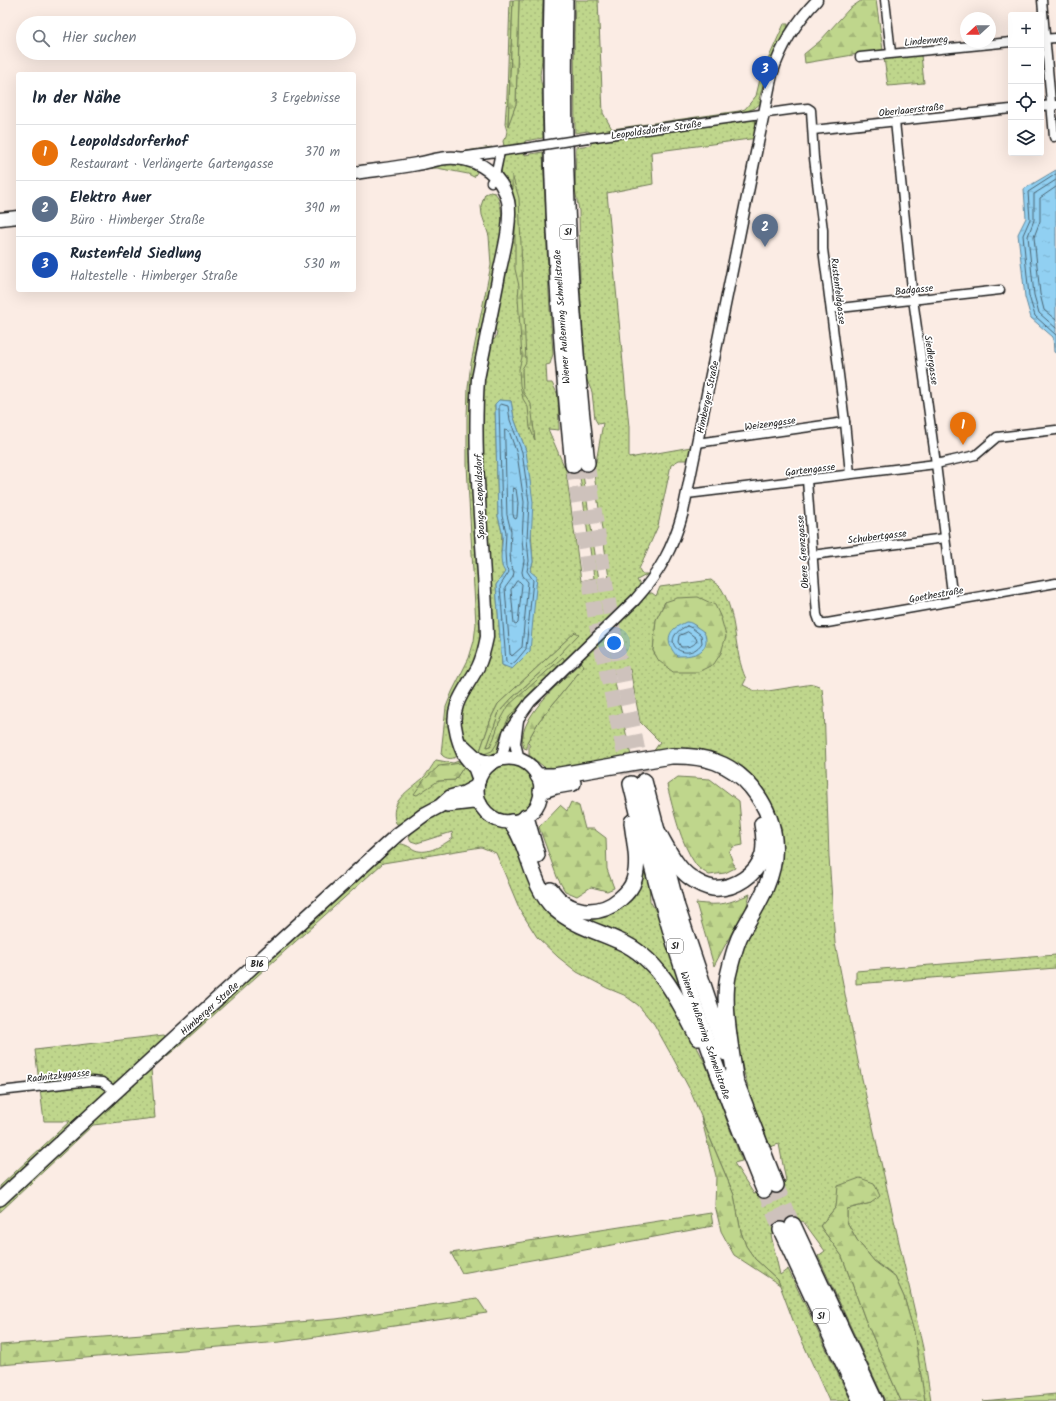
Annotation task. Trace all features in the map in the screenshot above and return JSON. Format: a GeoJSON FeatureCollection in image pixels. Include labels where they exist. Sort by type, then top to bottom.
{"type":"FeatureCollection","features":[{"type":"Feature","properties":{"kind":"highway","name":"Wiener Außenring Schnellstraße"},"geometry":{"type":"LineString","coordinates":[[552,0],[551,63],[554,208],[560,319],[580,464],[567,204],[564,61],[566,0]]}},
{"type":"Feature","properties":{"kind":"highway"},"geometry":{"type":"LineString","coordinates":[[538,776],[554,776],[671,756],[691,756],[708,759],[728,767],[746,781],[761,799],[770,819],[775,838],[775,857],[766,888],[739,939],[732,958],[728,978],[727,1011],[731,1089]]}},
{"type":"Feature","properties":{"kind":"highway"},"geometry":{"type":"LineString","coordinates":[[541,791],[556,786],[672,765],[690,764],[706,768],[723,775],[740,787],[753,804],[761,822],[765,839],[762,856],[754,870],[741,882],[714,888],[701,884],[689,877],[678,866],[656,829]]}},
{"type":"Feature","properties":{"kind":"highway","name":"Wiener Außenring Schnellstraße"},"geometry":{"type":"LineString","coordinates":[[636,787],[661,898],[685,978],[770,1188]]}},
{"type":"Feature","properties":{"kind":"highway","name":"Wiener Außenring Schnellstraße"},"geometry":{"type":"LineString","coordinates":[[636,787],[656,829],[677,907],[731,1089]]}},
{"type":"Feature","properties":{"kind":"highway"},"geometry":{"type":"LineString","coordinates":[[526,817],[544,877],[552,891],[561,901],[574,908],[589,911],[602,910],[615,904],[626,894],[634,881],[636,857],[631,816],[636,787]]}},
{"type":"Feature","properties":{"kind":"highway"},"geometry":{"type":"LineString","coordinates":[[511,822],[519,834],[536,881],[544,896],[554,908],[568,919],[621,942],[638,952],[654,965],[668,984],[731,1089]]}},
{"type":"Feature","properties":{"kind":"highway","name":"S1"},"geometry":{"type":"LineString","coordinates":[[861,1401],[787,1228],[875,1401]]}},
{"type":"Feature","properties":{"kind":"main road","name":"Leopoldsdorfer Straße"},"geometry":{"type":"LineString","coordinates":[[356,173],[418,164],[446,158],[455,158],[473,165]]}},
{"type":"Feature","properties":{"kind":"main road","name":"Leopoldsdorfer Straße"},"geometry":{"type":"LineString","coordinates":[[418,164],[445,163],[473,165]]}},
{"type":"Feature","properties":{"kind":"main road","name":"Spange Leopoldsdorf"},"geometry":{"type":"LineString","coordinates":[[473,165],[478,172],[493,179],[503,188],[508,202],[509,214],[505,246],[478,379],[476,401],[479,493],[487,637],[485,650],[478,666],[459,699],[454,720],[456,731],[465,757],[474,769],[478,783]]}},
{"type":"Feature","properties":{"kind":"main road"},"geometry":{"type":"LineString","coordinates":[[0,219],[16,217]]}},
{"type":"Feature","properties":{"kind":"main road"},"geometry":{"type":"LineString","coordinates":[[460,742],[478,759],[496,761],[510,758],[528,764],[534,770],[538,776],[541,791],[537,806],[533,812],[526,817],[511,822],[502,821],[486,812],[480,804],[478,783],[485,768],[496,761]]}},
{"type":"Feature","properties":{"kind":"main road","name":"Himberger Straße"},"geometry":{"type":"LineString","coordinates":[[0,1199],[398,834],[425,814],[440,806],[450,797],[464,793],[478,783]]}},
{"type":"Feature","properties":{"kind":"main road","name":"Himberger Straße"},"geometry":{"type":"LineString","coordinates":[[440,806],[462,802],[473,802],[480,804]]}},
{"type":"Feature","properties":{"kind":"street","name":"Himberger Straße"},"geometry":{"type":"LineString","coordinates":[[496,761],[508,733],[530,702],[607,629],[635,600],[652,581],[673,544],[682,517],[687,494],[775,66],[785,44],[798,23],[817,0]]}},
{"type":"Feature","properties":{"kind":"street"},"geometry":{"type":"LineString","coordinates":[[886,0],[891,53]]}},
{"type":"Feature","properties":{"kind":"street"},"geometry":{"type":"LineString","coordinates":[[1042,0],[1042,12]]}},
{"type":"Feature","properties":{"kind":"street"},"geometry":{"type":"LineString","coordinates":[[1044,39],[1056,38]]}},
{"type":"Feature","properties":{"kind":"street","name":"Lindenweg"},"geometry":{"type":"LineString","coordinates":[[860,57],[1008,42]]}},
{"type":"Feature","properties":{"kind":"street"},"geometry":{"type":"LineString","coordinates":[[1044,45],[1054,105],[1054,137]]}},
{"type":"Feature","properties":{"kind":"street"},"geometry":{"type":"LineString","coordinates":[[1044,106],[1054,105]]}},
{"type":"Feature","properties":{"kind":"street","name":"Leopoldsdorfer Straße"},"geometry":{"type":"LineString","coordinates":[[455,158],[805,108],[811,110]]}},
{"type":"Feature","properties":{"kind":"street","name":"Oberlaaerstraße"},"geometry":{"type":"LineString","coordinates":[[813,130],[1008,109]]}},
{"type":"Feature","properties":{"kind":"street","name":"Rustenfeldgasse"},"geometry":{"type":"LineString","coordinates":[[811,110],[814,158],[823,230],[823,249],[845,422],[850,474]]}},
{"type":"Feature","properties":{"kind":"street","name":"Siedlergasse"},"geometry":{"type":"LineString","coordinates":[[895,121],[913,299],[953,601]]}},
{"type":"Feature","properties":{"kind":"street"},"geometry":{"type":"LineString","coordinates":[[493,179],[500,152]]}},
{"type":"Feature","properties":{"kind":"street","name":"Leopoldsdorfer Straße"},"geometry":{"type":"LineString","coordinates":[[473,165],[500,152]]}},
{"type":"Feature","properties":{"kind":"street","name":"Badgasse"},"geometry":{"type":"LineString","coordinates":[[831,309],[1000,290]]}},
{"type":"Feature","properties":{"kind":"street","name":"Weizengasse"},"geometry":{"type":"LineString","coordinates":[[697,444],[845,422]]}},
{"type":"Feature","properties":{"kind":"street","name":"Gartengasse"},"geometry":{"type":"LineString","coordinates":[[687,494],[936,464],[976,455],[997,437],[1056,430]]}},
{"type":"Feature","properties":{"kind":"street","name":"Obere Grenzgasse"},"geometry":{"type":"LineString","coordinates":[[807,480],[817,615],[820,623]]}},
{"type":"Feature","properties":{"kind":"street","name":"Schubertgasse"},"geometry":{"type":"LineString","coordinates":[[812,555],[945,538]]}},
{"type":"Feature","properties":{"kind":"street","name":"Goethestraße"},"geometry":{"type":"LineString","coordinates":[[820,623],[828,623],[1056,583]]}},
{"type":"Feature","properties":{"kind":"street","name":"Himberger Straße"},"geometry":{"type":"LineString","coordinates":[[518,720],[515,743],[519,760]]}},
{"type":"Feature","properties":{"kind":"street","name":"Radnitzkygasse"},"geometry":{"type":"LineString","coordinates":[[0,1091],[97,1081],[107,1085],[115,1092]]}},
{"type":"Feature","properties":{"kind":"green space"},"geometry":{"type":"Polygon","coordinates":[[[510,0],[513,0],[508,125],[516,104],[519,0],[543,0],[542,56],[540,74],[542,86],[543,138],[525,141],[525,144],[504,146],[503,141],[507,131],[505,124],[510,0]]]}},
{"type":"Feature","properties":{"kind":"green space"},"geometry":{"type":"Polygon","coordinates":[[[513,0],[519,0],[516,104],[508,126],[513,0]]]}},
{"type":"Feature","properties":{"kind":"green space"},"geometry":{"type":"Polygon","coordinates":[[[575,0],[598,0],[603,113],[612,129],[745,109],[756,96],[761,75],[784,24],[788,24],[787,33],[768,75],[766,75],[759,99],[762,102],[755,108],[744,112],[593,134],[588,131],[575,133],[575,0]]]}},
{"type":"Feature","properties":{"kind":"green space"},"geometry":{"type":"Polygon","coordinates":[[[862,0],[876,0],[883,50],[805,63],[804,54],[820,41],[849,9],[862,0]]]}},
{"type":"Feature","properties":{"kind":"green space"},"geometry":{"type":"Polygon","coordinates":[[[921,55],[924,83],[888,86],[884,58],[921,55]]]}},
{"type":"Feature","properties":{"kind":"green space"},"geometry":{"type":"Polygon","coordinates":[[[750,119],[755,120],[757,126],[754,139],[651,152],[653,184],[607,193],[629,427],[629,458],[691,447],[688,460],[679,460],[671,465],[658,526],[639,569],[642,574],[648,574],[637,580],[640,585],[639,588],[624,606],[526,700],[513,716],[503,735],[500,748],[496,753],[487,757],[479,755],[470,747],[464,737],[460,723],[460,712],[464,698],[486,660],[482,478],[483,376],[491,340],[495,339],[497,333],[493,325],[510,237],[501,170],[503,155],[525,151],[525,155],[543,152],[553,354],[550,364],[546,365],[547,383],[552,383],[558,395],[559,430],[548,429],[564,466],[596,462],[603,423],[598,424],[595,419],[592,392],[586,378],[580,286],[579,211],[575,189],[576,147],[591,145],[591,142],[750,119]],[[499,400],[495,404],[498,516],[502,532],[501,552],[505,572],[496,585],[502,665],[505,667],[533,562],[526,451],[514,418],[511,401],[499,400]],[[593,467],[582,468],[599,580],[609,578],[593,467]],[[579,470],[566,471],[581,581],[594,578],[579,470]],[[575,632],[498,704],[492,716],[480,751],[496,745],[509,717],[563,657],[499,723],[495,738],[490,746],[487,747],[499,712],[512,698],[556,658],[578,634],[575,632]]]}},
{"type":"Feature","properties":{"kind":"green space"},"geometry":{"type":"Polygon","coordinates":[[[492,147],[474,177],[468,174],[437,168],[356,168],[492,147]]]}},
{"type":"Feature","properties":{"kind":"green space"},"geometry":{"type":"Polygon","coordinates":[[[512,175],[519,198],[526,362],[522,369],[523,392],[531,404],[535,440],[530,428],[528,407],[523,399],[520,385],[519,369],[522,357],[518,298],[519,286],[515,269],[515,200],[512,193],[512,175]]]}},
{"type":"Feature","properties":{"kind":"green space"},"geometry":{"type":"Polygon","coordinates":[[[490,192],[495,193],[498,197],[502,221],[501,245],[477,368],[481,617],[480,642],[473,665],[454,698],[460,754],[450,758],[441,754],[446,707],[469,658],[474,641],[476,624],[467,465],[467,418],[471,363],[491,265],[489,236],[482,215],[481,206],[485,194],[490,192]]]}},
{"type":"Feature","properties":{"kind":"green space"},"geometry":{"type":"Polygon","coordinates":[[[711,580],[720,587],[726,599],[733,621],[739,657],[746,679],[743,685],[755,691],[768,691],[813,684],[822,689],[824,705],[829,857],[835,943],[858,1061],[923,1348],[931,1401],[925,1401],[914,1332],[904,1297],[895,1277],[874,1261],[857,1240],[847,1222],[847,1209],[871,1203],[839,1186],[836,1207],[820,1226],[842,1256],[865,1319],[901,1401],[885,1401],[818,1256],[825,1251],[803,1221],[771,1235],[780,1275],[788,1269],[851,1401],[829,1401],[794,1323],[778,1280],[755,1259],[746,1246],[741,1232],[734,1195],[690,1090],[654,1024],[638,1005],[624,995],[577,972],[558,957],[537,937],[520,910],[496,853],[481,847],[383,863],[178,1047],[151,1069],[155,1118],[93,1125],[0,1212],[0,1186],[70,1121],[44,1121],[35,1050],[164,1035],[176,1045],[398,844],[415,850],[425,851],[445,844],[453,838],[452,832],[417,843],[411,841],[409,837],[421,825],[429,819],[449,810],[467,807],[474,809],[491,824],[508,829],[576,933],[618,949],[629,951],[656,974],[687,1027],[706,1065],[742,1161],[734,1163],[754,1194],[786,1181],[779,1144],[770,1147],[753,1104],[731,1023],[732,973],[778,837],[736,768],[651,755],[660,742],[640,722],[630,669],[613,674],[631,756],[548,770],[529,755],[529,744],[527,742],[539,721],[584,666],[581,662],[582,660],[630,611],[636,608],[649,593],[656,596],[660,587],[711,580]],[[665,602],[656,620],[653,651],[698,671],[721,618],[665,602]]]}},
{"type":"Feature","properties":{"kind":"green space"},"geometry":{"type":"Polygon","coordinates":[[[698,597],[715,605],[721,618],[726,636],[721,653],[714,664],[698,672],[673,672],[659,661],[653,651],[656,620],[665,602],[677,598],[698,597]],[[695,625],[669,637],[704,632],[698,629],[695,625]]]}},
{"type":"Feature","properties":{"kind":"green space"},"geometry":{"type":"Polygon","coordinates":[[[575,632],[579,634],[499,712],[487,747],[490,746],[499,723],[509,705],[563,657],[565,662],[534,690],[509,717],[492,751],[484,754],[480,751],[492,716],[498,704],[575,632]]]}},
{"type":"Feature","properties":{"kind":"green space"},"geometry":{"type":"Polygon","coordinates":[[[581,662],[584,666],[539,721],[527,742],[527,749],[524,748],[523,737],[526,726],[532,714],[552,690],[581,662]]]}},
{"type":"Feature","properties":{"kind":"green space"},"geometry":{"type":"Polygon","coordinates":[[[464,759],[473,774],[471,783],[433,802],[403,823],[399,825],[396,823],[394,815],[397,803],[406,792],[425,776],[436,760],[453,763],[464,759]],[[464,766],[438,781],[455,780],[464,766]]]}},
{"type":"Feature","properties":{"kind":"green space"},"geometry":{"type":"Polygon","coordinates":[[[461,763],[464,766],[455,780],[438,781],[417,795],[414,794],[424,780],[439,766],[461,763]]]}},
{"type":"Feature","properties":{"kind":"green space"},"geometry":{"type":"Polygon","coordinates":[[[509,764],[519,766],[527,772],[533,780],[535,790],[533,800],[527,808],[519,814],[509,816],[499,814],[491,808],[485,800],[483,790],[485,780],[491,772],[499,766],[509,764]]]}},
{"type":"Feature","properties":{"kind":"green space"},"geometry":{"type":"Polygon","coordinates":[[[678,777],[710,779],[739,801],[743,845],[733,847],[729,852],[735,868],[725,873],[709,875],[696,865],[690,856],[675,816],[667,785],[678,777]]]}},
{"type":"Feature","properties":{"kind":"green space"},"geometry":{"type":"Polygon","coordinates":[[[571,802],[579,806],[585,829],[594,829],[606,838],[607,869],[614,888],[607,891],[591,887],[577,896],[565,891],[557,877],[539,827],[560,805],[567,811],[571,802]]]}},
{"type":"Feature","properties":{"kind":"green space"},"geometry":{"type":"Polygon","coordinates":[[[643,866],[649,885],[650,901],[657,913],[686,1006],[670,982],[548,896],[541,879],[550,894],[603,913],[643,866]]]}},
{"type":"Feature","properties":{"kind":"green space"},"geometry":{"type":"Polygon","coordinates":[[[750,894],[744,916],[737,923],[714,966],[696,903],[724,903],[750,894]]]}},
{"type":"Feature","properties":{"kind":"green space"},"geometry":{"type":"Polygon","coordinates":[[[1056,955],[1056,968],[856,984],[856,971],[1056,955]]]}},
{"type":"Feature","properties":{"kind":"green space"},"geometry":{"type":"Polygon","coordinates":[[[701,1117],[734,1195],[741,1232],[746,1246],[755,1259],[778,1280],[780,1285],[734,1255],[721,1231],[715,1205],[716,1176],[701,1117]]]}},
{"type":"Feature","properties":{"kind":"green space"},"geometry":{"type":"Polygon","coordinates":[[[860,1178],[874,1183],[880,1196],[871,1203],[847,1209],[847,1222],[857,1240],[874,1261],[895,1277],[904,1297],[914,1332],[925,1401],[901,1401],[865,1319],[842,1256],[820,1226],[836,1207],[838,1186],[860,1178]]]}},
{"type":"Feature","properties":{"kind":"green space"},"geometry":{"type":"Polygon","coordinates":[[[711,1213],[713,1226],[462,1273],[451,1253],[711,1213]]]}},
{"type":"Feature","properties":{"kind":"green space"},"geometry":{"type":"Polygon","coordinates":[[[477,1298],[487,1313],[280,1342],[0,1365],[0,1345],[336,1319],[477,1298]]]}},
{"type":"Feature","properties":{"kind":"green space"},"geometry":{"type":"Polygon","coordinates":[[[1056,1394],[1056,1401],[983,1401],[1056,1394]]]}},
{"type":"Feature","properties":{"kind":"water"},"geometry":{"type":"Polygon","coordinates":[[[1056,170],[1056,353],[1054,352],[1053,337],[1031,318],[1025,297],[1018,234],[1026,218],[1024,189],[1056,170]]]}},
{"type":"Feature","properties":{"kind":"water"},"geometry":{"type":"Polygon","coordinates":[[[499,400],[511,401],[514,418],[526,451],[533,502],[531,539],[533,562],[530,571],[537,577],[530,651],[512,669],[502,665],[496,585],[505,572],[501,563],[502,532],[498,516],[495,404],[499,400]]]}},
{"type":"Feature","properties":{"kind":"water"},"geometry":{"type":"Polygon","coordinates":[[[686,622],[692,623],[703,631],[706,636],[705,647],[699,653],[677,656],[672,650],[669,639],[671,632],[675,628],[686,622]]]}},
{"type":"Feature","properties":{"kind":"tunnel"},"geometry":{"type":"LineString","coordinates":[[587,463],[611,618],[644,781]]}},
{"type":"Feature","properties":{"kind":"tunnel"},"geometry":{"type":"LineString","coordinates":[[573,465],[596,623],[631,784]]}},
{"type":"Feature","properties":{"kind":"tunnel"},"geometry":{"type":"LineString","coordinates":[[776,1185],[793,1225]]}},
{"type":"Feature","properties":{"kind":"tunnel"},"geometry":{"type":"LineString","coordinates":[[764,1190],[781,1230]]}},
{"type":"Feature","properties":{"kind":"place","name":"Rustenfeld Siedlung"},"geometry":{"type":"Point","coordinates":[765,89]}},
{"type":"Feature","properties":{"kind":"place","name":"Elektro Auer"},"geometry":{"type":"Point","coordinates":[765,247]}},
{"type":"Feature","properties":{"kind":"place","name":"Leopoldsdorferhof"},"geometry":{"type":"Point","coordinates":[963,445]}}]}
